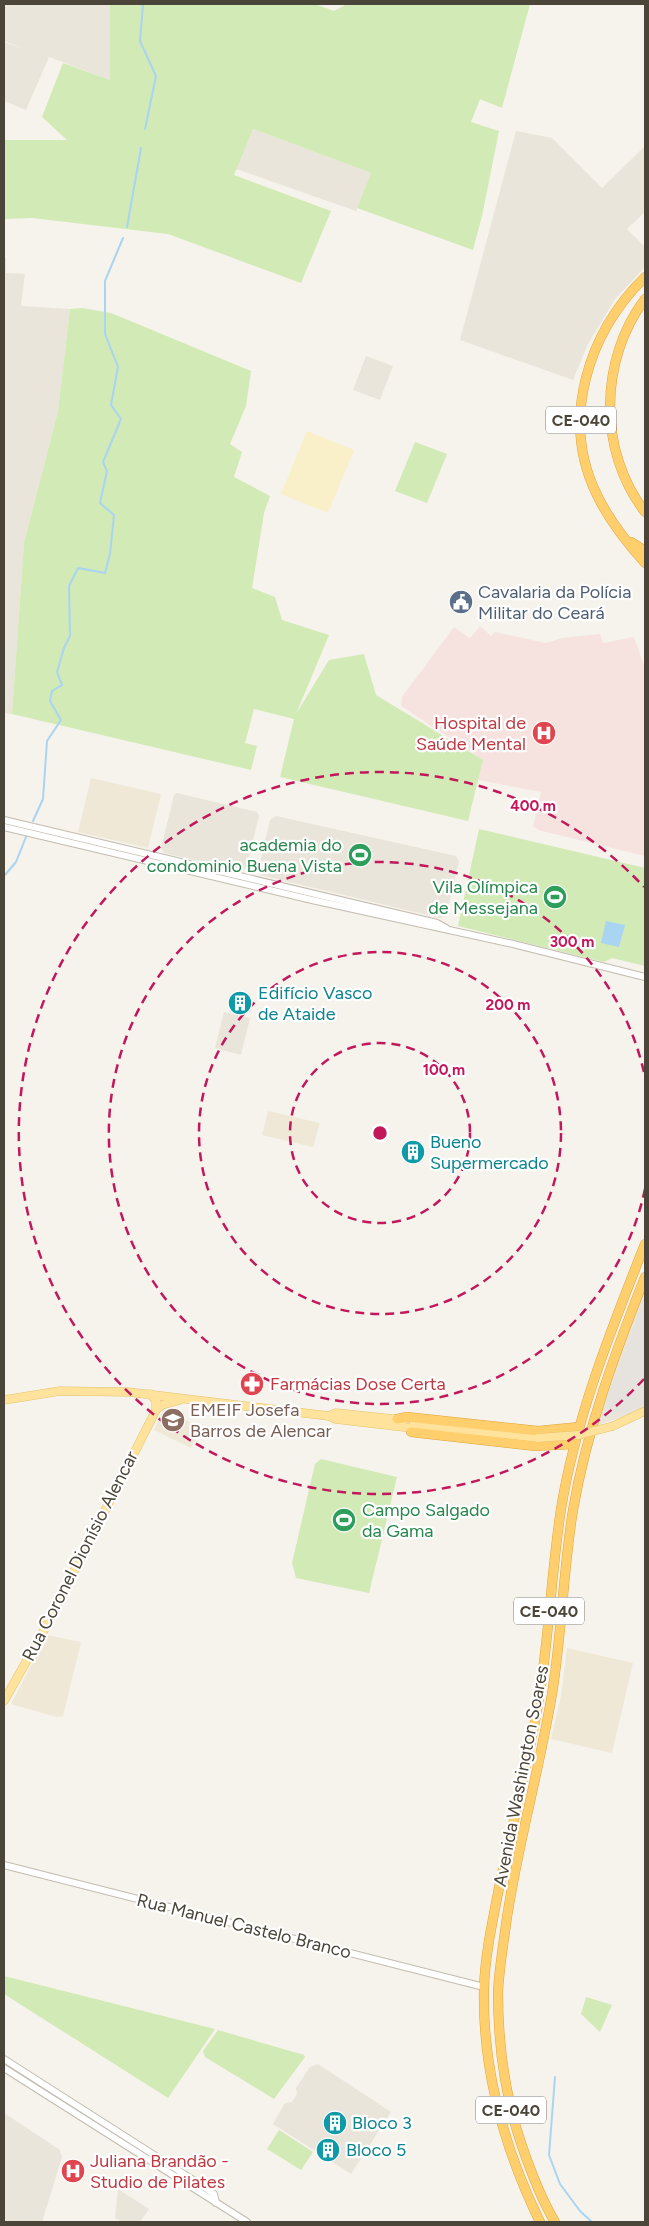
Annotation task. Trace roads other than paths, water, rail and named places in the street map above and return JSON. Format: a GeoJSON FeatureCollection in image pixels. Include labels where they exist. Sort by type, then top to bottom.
{"type":"FeatureCollection","features":[{"type":"Feature","properties":{"kind":"highway","name":"CE-040"},"geometry":{"type":"LineString","coordinates":[[645,277],[613,315],[604,329],[587,372],[581,407],[582,444],[591,481],[606,512],[645,563]]}},
{"type":"Feature","properties":{"kind":"highway","name":"CE-040"},"geometry":{"type":"LineString","coordinates":[[645,299],[629,325],[616,354],[610,413],[612,434],[618,460],[629,486],[645,512]]}},
{"type":"Feature","properties":{"kind":"highway"},"geometry":{"type":"LineString","coordinates":[[624,538],[645,551]]}},
{"type":"Feature","properties":{"kind":"highway","name":"Avenida Washington Soares"},"geometry":{"type":"LineString","coordinates":[[540,2222],[518,2174],[498,2112],[488,2047],[484,1987],[493,1921],[539,1700],[561,1508],[574,1444],[606,1344],[645,1244]]}},
{"type":"Feature","properties":{"kind":"highway","name":"Avenida Washington Soares"},"geometry":{"type":"LineString","coordinates":[[556,2222],[542,2197],[514,2124],[505,2079],[499,2012],[502,1954],[516,1867],[552,1695],[571,1530],[583,1460],[598,1404],[645,1277]]}},
{"type":"Feature","properties":{"kind":"highway"},"geometry":{"type":"LineString","coordinates":[[397,1419],[407,1418],[538,1432],[579,1427]]}},
{"type":"Feature","properties":{"kind":"highway"},"geometry":{"type":"LineString","coordinates":[[411,1432],[535,1446],[574,1444]]}},
{"type":"Feature","properties":{"kind":"main road"},"geometry":{"type":"LineString","coordinates":[[4,1400],[60,1391],[150,1393],[328,1416],[335,1419],[412,1428],[418,1425]]}},
{"type":"Feature","properties":{"kind":"main road"},"geometry":{"type":"LineString","coordinates":[[150,1393],[156,1400],[156,1410],[172,1401],[190,1398]]}},
{"type":"Feature","properties":{"kind":"main road","name":"Rua Coronel Dionísio Alencar"},"geometry":{"type":"LineString","coordinates":[[4,1701],[44,1630],[156,1410]]}},
{"type":"Feature","properties":{"kind":"main road"},"geometry":{"type":"LineString","coordinates":[[328,1416],[336,1412],[410,1421],[418,1425],[538,1438],[579,1435],[613,1426],[645,1411]]}},
{"type":"Feature","properties":{"kind":"street"},"geometry":{"type":"LineString","coordinates":[[4,820],[428,921],[443,925],[447,929]]}},
{"type":"Feature","properties":{"kind":"street"},"geometry":{"type":"LineString","coordinates":[[4,826],[645,977]]}},
{"type":"Feature","properties":{"kind":"street","name":"Rua Manuel Castelo Branco"},"geometry":{"type":"LineString","coordinates":[[4,1865],[484,1987]]}},
{"type":"Feature","properties":{"kind":"street"},"geometry":{"type":"LineString","coordinates":[[4,2059],[194,2180],[214,2194],[216,2203]]}},
{"type":"Feature","properties":{"kind":"street"},"geometry":{"type":"LineString","coordinates":[[4,2068],[247,2222]]}},
{"type":"Feature","properties":{"kind":"water"},"geometry":{"type":"Polygon","coordinates":[[[606,921],[625,925],[619,947],[601,943],[606,921]]]}},
{"type":"Feature","properties":{"kind":"waterway"},"geometry":{"type":"LineString","coordinates":[[143,4],[140,41],[156,76],[145,129]]}},
{"type":"Feature","properties":{"kind":"waterway"},"geometry":{"type":"LineString","coordinates":[[127,227],[141,148]]}},
{"type":"Feature","properties":{"kind":"waterway"},"geometry":{"type":"LineString","coordinates":[[33,821],[43,799],[47,741],[61,720],[50,701],[52,691],[62,685],[57,672],[64,648],[70,636],[69,586],[78,568],[105,573],[110,554],[114,515],[100,503],[107,471],[103,462],[121,419],[111,405],[118,367],[105,334],[105,281],[123,238]]}},
{"type":"Feature","properties":{"kind":"waterway"},"geometry":{"type":"LineString","coordinates":[[4,876],[16,862],[26,837]]}},
{"type":"Feature","properties":{"kind":"waterway"},"geometry":{"type":"LineString","coordinates":[[555,2077],[549,2155],[560,2184],[580,2211],[592,2222]]}},
{"type":"Feature","properties":{"kind":"place","name":"Cavalaria da Polícia Militar do Ceará"},"geometry":{"type":"Point","coordinates":[461,602]}},
{"type":"Feature","properties":{"kind":"place","name":"Hospital de Saúde Mental"},"geometry":{"type":"Point","coordinates":[544,733]}},
{"type":"Feature","properties":{"kind":"place","name":"academia do condominio Buena Vista"},"geometry":{"type":"Point","coordinates":[360,855]}},
{"type":"Feature","properties":{"kind":"place","name":"Vila Olímpica de Messejana"},"geometry":{"type":"Point","coordinates":[555,897]}},
{"type":"Feature","properties":{"kind":"place","name":"Edifício Vasco de Ataide"},"geometry":{"type":"Point","coordinates":[240,1003]}},
{"type":"Feature","properties":{"kind":"place","name":"Bueno Supermercado"},"geometry":{"type":"Point","coordinates":[413,1152]}},
{"type":"Feature","properties":{"kind":"place","name":"Farmácias Dose Certa"},"geometry":{"type":"Point","coordinates":[252,1384]}},
{"type":"Feature","properties":{"kind":"place","name":"EMEIF Josefa Barros de Alencar"},"geometry":{"type":"Point","coordinates":[173,1420]}},
{"type":"Feature","properties":{"kind":"place","name":"Campo Salgado da Gama"},"geometry":{"type":"Point","coordinates":[344,1520]}},
{"type":"Feature","properties":{"kind":"place","name":"Bloco 3"},"geometry":{"type":"Point","coordinates":[335,2123]}},
{"type":"Feature","properties":{"kind":"place","name":"Bloco 5"},"geometry":{"type":"Point","coordinates":[328,2150]}},
{"type":"Feature","properties":{"kind":"place","name":"Juliana Brandão - Studio de Pilates"},"geometry":{"type":"Point","coordinates":[73,2171]}}]}
